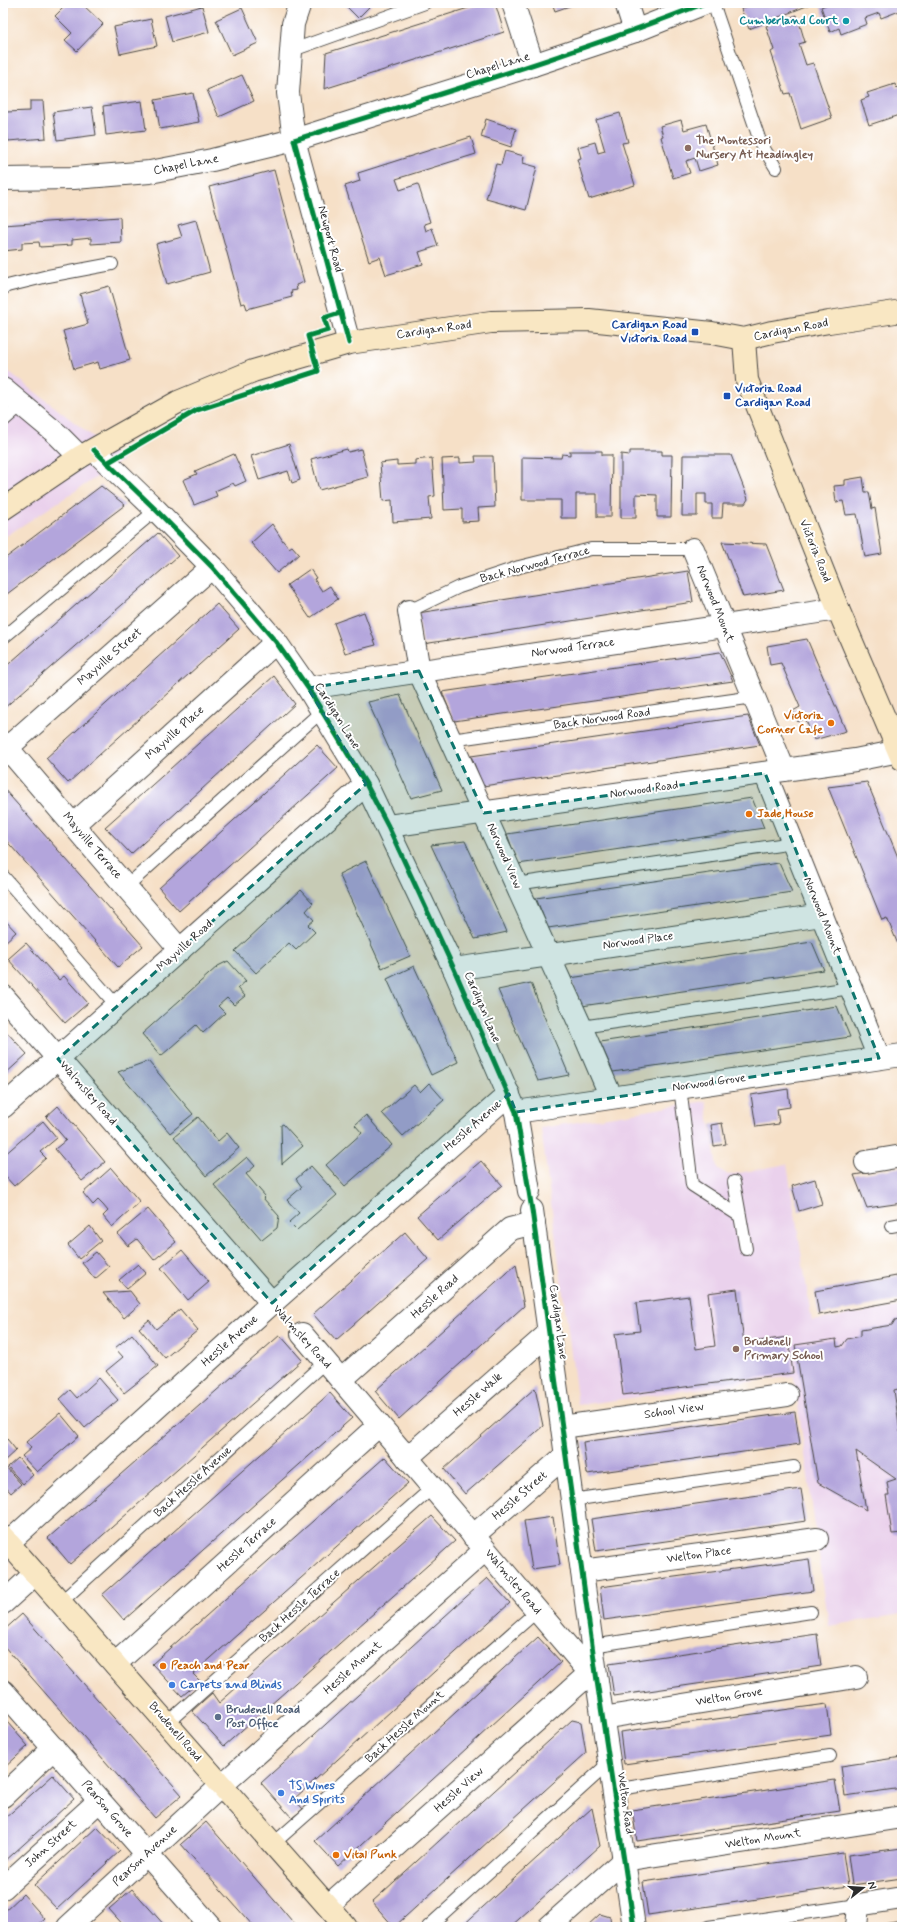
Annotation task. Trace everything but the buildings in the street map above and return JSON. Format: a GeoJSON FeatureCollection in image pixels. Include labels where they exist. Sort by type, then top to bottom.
{"type":"FeatureCollection","features":[{"type":"Feature","properties":{"kind":"street"},"geometry":{"type":"LineString","coordinates":[[513,3],[533,65]]}},
{"type":"Feature","properties":{"kind":"street"},"geometry":{"type":"LineString","coordinates":[[626,3],[635,31]]}},
{"type":"Feature","properties":{"kind":"street","name":"Chapel Lane"},"geometry":{"type":"LineString","coordinates":[[3,179],[74,178],[150,172],[212,160],[294,140],[533,65],[635,31],[705,3]]}},
{"type":"Feature","properties":{"kind":"street","name":"Newport Road"},"geometry":{"type":"LineString","coordinates":[[298,4],[293,24],[288,93],[294,140],[349,343]]}},
{"type":"Feature","properties":{"kind":"street","name":"Cardigan Road"},"geometry":{"type":"LineString","coordinates":[[3,509],[87,453],[178,402],[253,371],[349,343],[396,334],[491,322],[589,320],[712,333],[744,339],[772,332],[902,311]]}},
{"type":"Feature","properties":{"kind":"street","name":"Victoria Road"},"geometry":{"type":"LineString","coordinates":[[744,339],[747,380],[838,609],[900,755]]}},
{"type":"Feature","properties":{"kind":"street","name":"Cardigan Lane"},"geometry":{"type":"LineString","coordinates":[[3,390],[58,434],[87,453],[156,510],[212,567],[276,642],[308,688],[366,784],[388,826],[454,969],[513,1103],[532,1208],[592,1646],[593,1677]]}},
{"type":"Feature","properties":{"kind":"street","name":"Norwood Mount"},"geometry":{"type":"LineString","coordinates":[[693,549],[754,697],[793,843],[879,1058]]}},
{"type":"Feature","properties":{"kind":"street","name":"Mayville Street"},"geometry":{"type":"LineString","coordinates":[[5,745],[212,567]]}},
{"type":"Feature","properties":{"kind":"street","name":"Norwood Terrace"},"geometry":{"type":"LineString","coordinates":[[308,688],[838,609]]}},
{"type":"Feature","properties":{"kind":"street","name":"Norwood View"},"geometry":{"type":"LineString","coordinates":[[409,611],[419,671],[581,1027],[610,1097]]}},
{"type":"Feature","properties":{"kind":"street","name":"Mayville Place"},"geometry":{"type":"LineString","coordinates":[[73,825],[276,642]]}},
{"type":"Feature","properties":{"kind":"street","name":"Mayville Terrace"},"geometry":{"type":"LineString","coordinates":[[5,745],[73,825],[128,886],[180,950]]}},
{"type":"Feature","properties":{"kind":"street","name":"Norwood Road"},"geometry":{"type":"LineString","coordinates":[[388,826],[774,771],[900,755]]}},
{"type":"Feature","properties":{"kind":"street","name":"Mayville Road"},"geometry":{"type":"LineString","coordinates":[[3,1107],[366,784]]}},
{"type":"Feature","properties":{"kind":"street","name":"Norwood Place"},"geometry":{"type":"LineString","coordinates":[[454,969],[822,915]]}},
{"type":"Feature","properties":{"kind":"street","name":"Walmsley Road"},"geometry":{"type":"LineString","coordinates":[[3,996],[272,1303]]}},
{"type":"Feature","properties":{"kind":"street","name":"Norwood Grove"},"geometry":{"type":"LineString","coordinates":[[513,1103],[610,1097],[902,1055]]}},
{"type":"Feature","properties":{"kind":"street","name":"Hessle Avenue"},"geometry":{"type":"LineString","coordinates":[[6,1540],[272,1303],[513,1103]]}},
{"type":"Feature","properties":{"kind":"street"},"geometry":{"type":"LineString","coordinates":[[866,1162],[902,1156]]}},
{"type":"Feature","properties":{"kind":"street","name":"Hessle Road"},"geometry":{"type":"LineString","coordinates":[[341,1380],[532,1208]]}},
{"type":"Feature","properties":{"kind":"street","name":"Hessle Walk"},"geometry":{"type":"LineString","coordinates":[[407,1458],[549,1333]]}},
{"type":"Feature","properties":{"kind":"street","name":"Walmsley Road"},"geometry":{"type":"LineString","coordinates":[[302,1334],[593,1677]]}},
{"type":"Feature","properties":{"kind":"street","name":"School View"},"geometry":{"type":"LineString","coordinates":[[562,1426],[787,1396]]}},
{"type":"Feature","properties":{"kind":"street","name":"Hessle Terrace"},"geometry":{"type":"LineString","coordinates":[[115,1664],[379,1425]]}},
{"type":"Feature","properties":{"kind":"street","name":"Hessle Street"},"geometry":{"type":"LineString","coordinates":[[479,1543],[566,1455]]}},
{"type":"Feature","properties":{"kind":"street","name":"Welton Place"},"geometry":{"type":"LineString","coordinates":[[582,1571],[817,1539]]}},
{"type":"Feature","properties":{"kind":"street","name":"Brudenell Road"},"geometry":{"type":"LineString","coordinates":[[6,1540],[346,1927]]}},
{"type":"Feature","properties":{"kind":"street","name":"Hessle Mount"},"geometry":{"type":"LineString","coordinates":[[222,1785],[479,1543]]}},
{"type":"Feature","properties":{"kind":"street"},"geometry":{"type":"LineString","coordinates":[[3,1603],[35,1574]]}},
{"type":"Feature","properties":{"kind":"street","name":"Welton Road"},"geometry":{"type":"LineString","coordinates":[[593,1677],[602,1718],[634,1927]]}},
{"type":"Feature","properties":{"kind":"street","name":"Hessle View"},"geometry":{"type":"LineString","coordinates":[[328,1906],[593,1677]]}},
{"type":"Feature","properties":{"kind":"street","name":"Welton Grove"},"geometry":{"type":"LineString","coordinates":[[602,1718],[856,1677]]}},
{"type":"Feature","properties":{"kind":"street","name":"Pearson Grove"},"geometry":{"type":"LineString","coordinates":[[4,1695],[54,1748],[211,1927]]}},
{"type":"Feature","properties":{"kind":"street"},"geometry":{"type":"LineString","coordinates":[[3,1796],[54,1748]]}},
{"type":"Feature","properties":{"kind":"street","name":"Pearson Avenue"},"geometry":{"type":"LineString","coordinates":[[72,1926],[222,1785]]}},
{"type":"Feature","properties":{"kind":"street","name":"John Street"},"geometry":{"type":"LineString","coordinates":[[3,1888],[99,1801]]}},
{"type":"Feature","properties":{"kind":"street","name":"Welton Mount"},"geometry":{"type":"LineString","coordinates":[[624,1860],[902,1817]]}},
{"type":"Feature","properties":{"kind":"street"},"geometry":{"type":"LineString","coordinates":[[548,1927],[624,1860]]}},
{"type":"Feature","properties":{"kind":"street"},"geometry":{"type":"LineString","coordinates":[[856,1927],[858,1905],[902,1898]]}},
{"type":"Feature","properties":{"kind":"lane"},"geometry":{"type":"LineString","coordinates":[[290,51],[425,3]]}},
{"type":"Feature","properties":{"kind":"lane"},"geometry":{"type":"LineString","coordinates":[[713,3],[761,144],[776,168]]}},
{"type":"Feature","properties":{"kind":"lane"},"geometry":{"type":"LineString","coordinates":[[3,289],[7,286],[48,276],[112,264]]}},
{"type":"Feature","properties":{"kind":"lane"},"geometry":{"type":"LineString","coordinates":[[3,421],[21,405]]}},
{"type":"Feature","properties":{"kind":"lane"},"geometry":{"type":"LineString","coordinates":[[3,638],[156,510]]}},
{"type":"Feature","properties":{"kind":"lane","name":"Back Norwood Terrace"},"geometry":{"type":"LineString","coordinates":[[409,611],[459,587],[519,567],[591,549],[693,549]]}},
{"type":"Feature","properties":{"kind":"lane","name":"Back Norwood Road"},"geometry":{"type":"LineString","coordinates":[[451,740],[754,697]]}},
{"type":"Feature","properties":{"kind":"lane"},"geometry":{"type":"LineString","coordinates":[[128,886],[322,711]]}},
{"type":"Feature","properties":{"kind":"lane"},"geometry":{"type":"LineString","coordinates":[[516,884],[793,843]]}},
{"type":"Feature","properties":{"kind":"lane"},"geometry":{"type":"LineString","coordinates":[[3,876],[117,1006]]}},
{"type":"Feature","properties":{"kind":"lane"},"geometry":{"type":"LineString","coordinates":[[581,1027],[851,988]]}},
{"type":"Feature","properties":{"kind":"lane"},"geometry":{"type":"LineString","coordinates":[[680,1087],[692,1185],[740,1216]]}},
{"type":"Feature","properties":{"kind":"lane"},"geometry":{"type":"LineString","coordinates":[[734,1182],[746,1249]]}},
{"type":"Feature","properties":{"kind":"lane","name":"Back Hessle Avenue"},"geometry":{"type":"LineString","coordinates":[[61,1602],[326,1362]]}},
{"type":"Feature","properties":{"kind":"lane"},"geometry":{"type":"LineString","coordinates":[[572,1500],[794,1467]]}},
{"type":"Feature","properties":{"kind":"lane","name":"Back Hessle Terrace"},"geometry":{"type":"LineString","coordinates":[[167,1723],[432,1488]]}},
{"type":"Feature","properties":{"kind":"lane","name":"Back Hessle Mount"},"geometry":{"type":"LineString","coordinates":[[273,1844],[537,1610]]}},
{"type":"Feature","properties":{"kind":"lane"},"geometry":{"type":"LineString","coordinates":[[592,1646],[811,1612]]}},
{"type":"Feature","properties":{"kind":"lane"},"geometry":{"type":"LineString","coordinates":[[613,1790],[830,1756]]}},
{"type":"Feature","properties":{"kind":"lane"},"geometry":{"type":"LineString","coordinates":[[428,1927],[609,1763]]}},
{"type":"Feature","properties":{"kind":"lane"},"geometry":{"type":"LineString","coordinates":[[708,1927],[858,1905]]}},
{"type":"Feature","properties":{"kind":"highlighted area"},"geometry":{"type":"Polygon","coordinates":[[[419,671],[484,813],[765,773],[879,1058],[516,1112],[509,1094],[272,1303],[58,1059],[366,784],[308,688],[419,671]]]}},
{"type":"Feature","properties":{"kind":"shaded area"},"geometry":{"type":"Polygon","coordinates":[[[3,367],[123,460],[3,538],[3,367]]]}},
{"type":"Feature","properties":{"kind":"shaded area","name":"Brudenell Primary School"},"geometry":{"type":"Polygon","coordinates":[[[706,1101],[717,1168],[728,1175],[787,1164],[812,1321],[902,1306],[902,1614],[829,1626],[794,1376],[578,1405],[541,1128],[706,1101]]]}},
{"type":"Feature","properties":{"kind":"cycle path"},"geometry":{"type":"LineString","coordinates":[[349,343],[294,140],[604,41],[705,3]]}},
{"type":"Feature","properties":{"kind":"cycle path"},"geometry":{"type":"LineString","coordinates":[[107,463],[197,410],[318,371],[308,336],[328,330],[324,318],[340,313]]}},
{"type":"Feature","properties":{"kind":"cycle path"},"geometry":{"type":"LineString","coordinates":[[94,450],[212,567],[276,642],[308,688],[366,784],[388,826],[454,969],[516,1112],[532,1210],[597,1681],[634,1927]]}},
{"type":"Feature","properties":{"kind":"place","name":"Cumberland Court"},"geometry":{"type":"Point","coordinates":[846,21]}},
{"type":"Feature","properties":{"kind":"place","name":"The Montessori Nursery At Headingley"},"geometry":{"type":"Point","coordinates":[688,148]}},
{"type":"Feature","properties":{"kind":"place","name":"Cardigan Road Victoria Road"},"geometry":{"type":"Point","coordinates":[695,332]}},
{"type":"Feature","properties":{"kind":"place","name":"Victoria Road Cardigan Road"},"geometry":{"type":"Point","coordinates":[727,396]}},
{"type":"Feature","properties":{"kind":"place","name":"Victoria Corner Cafe"},"geometry":{"type":"Point","coordinates":[831,723]}},
{"type":"Feature","properties":{"kind":"place","name":"Jade House"},"geometry":{"type":"Point","coordinates":[749,814]}},
{"type":"Feature","properties":{"kind":"place","name":"Brudenell Primary School"},"geometry":{"type":"Point","coordinates":[736,1349]}},
{"type":"Feature","properties":{"kind":"place","name":"Peach and Pear"},"geometry":{"type":"Point","coordinates":[163,1666]}},
{"type":"Feature","properties":{"kind":"place","name":"Carpets and Blinds"},"geometry":{"type":"Point","coordinates":[172,1685]}},
{"type":"Feature","properties":{"kind":"place","name":"Brudenell Road Post Office"},"geometry":{"type":"Point","coordinates":[218,1717]}},
{"type":"Feature","properties":{"kind":"place","name":"TS Wines And Spirits"},"geometry":{"type":"Point","coordinates":[281,1793]}},
{"type":"Feature","properties":{"kind":"place","name":"Vital Punk"},"geometry":{"type":"Point","coordinates":[336,1855]}}]}
